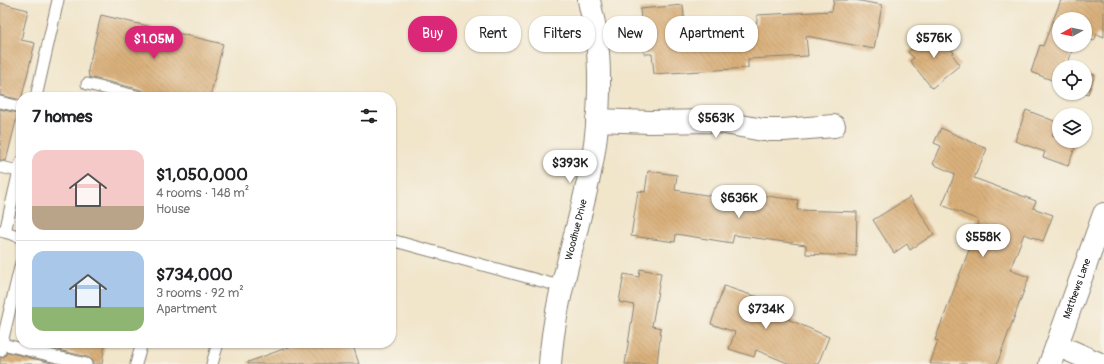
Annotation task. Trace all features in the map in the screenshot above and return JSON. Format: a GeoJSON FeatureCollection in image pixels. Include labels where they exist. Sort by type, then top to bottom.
{"type":"FeatureCollection","features":[{"type":"Feature","properties":{"kind":"street","name":"Woodhue Drive"},"geometry":{"type":"LineString","coordinates":[[550,364],[552,343],[563,287],[590,176],[597,120],[599,72],[596,33],[589,0]]}},
{"type":"Feature","properties":{"kind":"street"},"geometry":{"type":"LineString","coordinates":[[597,120],[650,122],[714,121],[762,130],[834,126]]}},
{"type":"Feature","properties":{"kind":"street","name":"Matthews Lane"},"geometry":{"type":"LineString","coordinates":[[1054,354],[1104,214]]}},
{"type":"Feature","properties":{"kind":"street"},"geometry":{"type":"LineString","coordinates":[[1054,354],[1100,364]]}},
{"type":"Feature","properties":{"kind":"lane"},"geometry":{"type":"LineString","coordinates":[[37,92],[58,0]]}},
{"type":"Feature","properties":{"kind":"lane"},"geometry":{"type":"LineString","coordinates":[[87,84],[119,92]]}},
{"type":"Feature","properties":{"kind":"lane"},"geometry":{"type":"LineString","coordinates":[[0,102],[16,106]]}},
{"type":"Feature","properties":{"kind":"lane"},"geometry":{"type":"LineString","coordinates":[[0,167],[16,167]]}},
{"type":"Feature","properties":{"kind":"lane"},"geometry":{"type":"LineString","coordinates":[[16,181],[2,232],[16,236]]}},
{"type":"Feature","properties":{"kind":"lane"},"geometry":{"type":"LineString","coordinates":[[396,241],[563,287]]}},
{"type":"Feature","properties":{"kind":"lane"},"geometry":{"type":"LineString","coordinates":[[16,284],[1,347],[69,362],[86,364]]}},
{"type":"Feature","properties":{"kind":"lane"},"geometry":{"type":"LineString","coordinates":[[136,364],[141,348]]}},
{"type":"Feature","properties":{"kind":"lane"},"geometry":{"type":"LineString","coordinates":[[212,364],[217,348]]}},
{"type":"Feature","properties":{"kind":"building"},"geometry":{"type":"Polygon","coordinates":[[[834,0],[855,0],[882,5],[874,49],[806,36],[808,56],[748,59],[748,68],[654,74],[652,54],[644,54],[644,52],[657,52],[657,16],[641,16],[640,9],[683,5],[684,16],[665,16],[665,52],[758,52],[757,15],[832,11],[834,0]]]}},
{"type":"Feature","properties":{"kind":"building"},"geometry":{"type":"Polygon","coordinates":[[[1061,0],[1104,0],[1104,37],[1097,34],[1094,41],[1092,40],[1092,12],[1056,12],[1061,0]]]}},
{"type":"Feature","properties":{"kind":"building"},"geometry":{"type":"Polygon","coordinates":[[[0,3],[28,10],[21,40],[35,43],[23,92],[16,92],[16,99],[0,95],[0,3]]]}},
{"type":"Feature","properties":{"kind":"building"},"geometry":{"type":"Polygon","coordinates":[[[101,15],[223,44],[211,92],[145,92],[89,77],[88,70],[101,15]]]}},
{"type":"Feature","properties":{"kind":"building"},"geometry":{"type":"Polygon","coordinates":[[[1052,23],[1052,52],[1072,52],[1069,60],[1052,60],[1052,80],[1031,72],[1040,45],[1043,46],[1052,23]]]}},
{"type":"Feature","properties":{"kind":"building"},"geometry":{"type":"Polygon","coordinates":[[[936,30],[954,53],[952,54],[960,65],[932,88],[910,61],[914,58],[908,52],[936,30]]]}},
{"type":"Feature","properties":{"kind":"building"},"geometry":{"type":"Polygon","coordinates":[[[1092,74],[1095,75],[1092,83],[1092,74]]]}},
{"type":"Feature","properties":{"kind":"building"},"geometry":{"type":"Polygon","coordinates":[[[0,109],[16,113],[16,121],[6,161],[0,160],[0,109]]]}},
{"type":"Feature","properties":{"kind":"building"},"geometry":{"type":"Polygon","coordinates":[[[1026,110],[1052,120],[1052,148],[1075,148],[1068,166],[1043,157],[1045,152],[1015,141],[1026,110]]]}},
{"type":"Feature","properties":{"kind":"building"},"geometry":{"type":"Polygon","coordinates":[[[941,128],[987,149],[974,178],[1036,201],[1033,208],[1053,215],[1043,241],[1024,234],[1010,270],[1029,277],[997,364],[930,364],[938,341],[935,340],[978,226],[978,220],[942,205],[955,174],[933,164],[941,146],[934,143],[941,128]]]}},
{"type":"Feature","properties":{"kind":"building"},"geometry":{"type":"Polygon","coordinates":[[[648,171],[677,175],[675,190],[749,202],[750,194],[798,200],[797,210],[857,212],[856,256],[806,254],[806,245],[734,235],[732,243],[676,234],[675,242],[631,236],[638,191],[645,192],[648,171]]]}},
{"type":"Feature","properties":{"kind":"building"},"geometry":{"type":"Polygon","coordinates":[[[910,197],[934,234],[910,250],[907,244],[894,253],[873,220],[910,197]]]}},
{"type":"Feature","properties":{"kind":"building"},"geometry":{"type":"Polygon","coordinates":[[[640,269],[661,273],[652,326],[661,328],[657,364],[625,364],[634,305],[619,302],[624,274],[639,277],[640,269]]]}},
{"type":"Feature","properties":{"kind":"building"},"geometry":{"type":"Polygon","coordinates":[[[724,286],[772,302],[769,311],[829,337],[818,364],[790,364],[756,350],[754,357],[729,349],[735,332],[711,324],[724,286]]]}},
{"type":"Feature","properties":{"kind":"building"},"geometry":{"type":"Polygon","coordinates":[[[49,348],[104,348],[102,364],[93,364],[91,359],[49,348]]]}},
{"type":"Feature","properties":{"kind":"building"},"geometry":{"type":"Polygon","coordinates":[[[286,348],[354,348],[359,364],[248,364],[248,362],[286,348]]]}},
{"type":"Feature","properties":{"kind":"building"},"geometry":{"type":"Polygon","coordinates":[[[7,352],[56,364],[0,364],[0,358],[5,356],[7,352]]]}}]}
